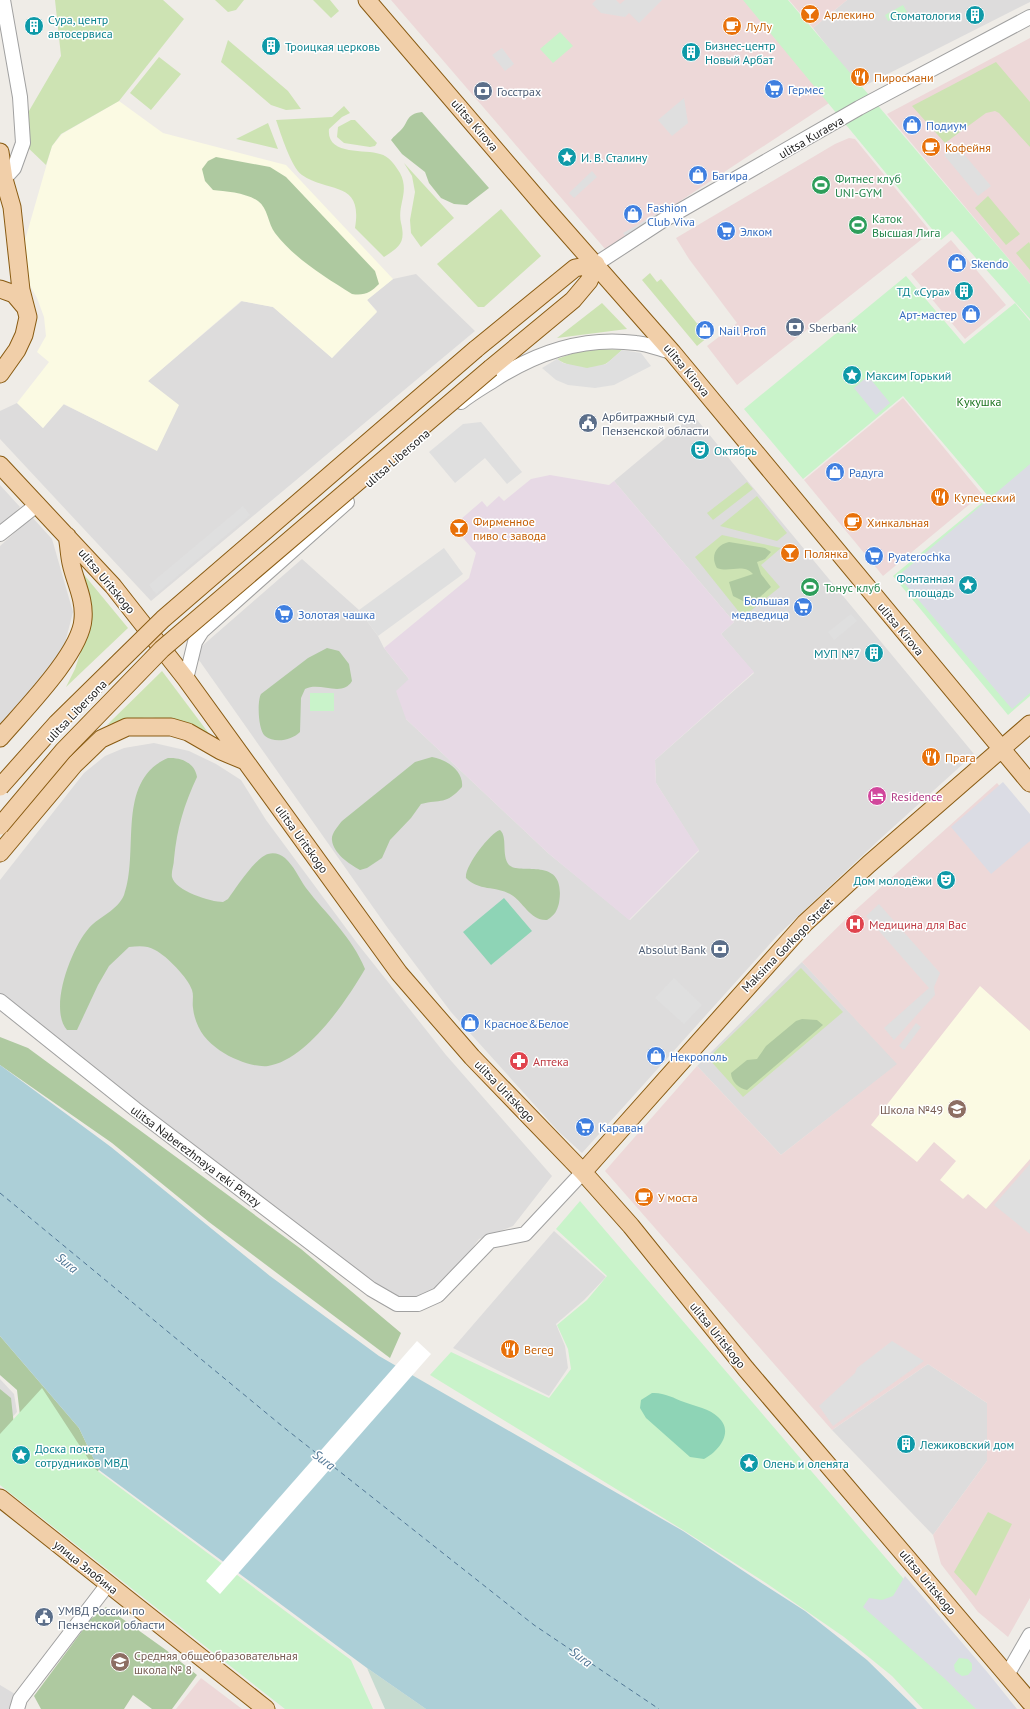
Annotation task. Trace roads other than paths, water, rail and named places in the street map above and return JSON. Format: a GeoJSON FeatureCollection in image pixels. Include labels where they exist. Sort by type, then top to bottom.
{"type":"FeatureCollection","features":[{"type":"Feature","properties":{"kind":"main road","name":"ulitsa Kirova"},"geometry":{"type":"LineString","coordinates":[[367,0],[547,210],[672,352],[1030,783]]}},
{"type":"Feature","properties":{"kind":"main road"},"geometry":{"type":"LineString","coordinates":[[0,152],[4,179],[12,207],[21,290],[26,307],[27,327],[21,342],[0,374]]}},
{"type":"Feature","properties":{"kind":"main road"},"geometry":{"type":"LineString","coordinates":[[0,210],[4,179]]}},
{"type":"Feature","properties":{"kind":"main road"},"geometry":{"type":"LineString","coordinates":[[0,788],[57,723],[163,619],[476,349],[575,268],[596,264]]}},
{"type":"Feature","properties":{"kind":"main road"},"geometry":{"type":"LineString","coordinates":[[0,826],[63,751],[162,649],[491,368],[573,300],[589,281],[596,264]]}},
{"type":"Feature","properties":{"kind":"main road"},"geometry":{"type":"LineString","coordinates":[[0,289],[14,294],[26,307]]}},
{"type":"Feature","properties":{"kind":"main road"},"geometry":{"type":"LineString","coordinates":[[0,355],[14,350],[21,342]]}},
{"type":"Feature","properties":{"kind":"main road","name":"ulitsa Uritskogo"},"geometry":{"type":"LineString","coordinates":[[0,464],[113,586],[151,634],[186,679],[399,973],[477,1062],[583,1172],[631,1226],[746,1369],[1030,1702]]}},
{"type":"Feature","properties":{"kind":"main road"},"geometry":{"type":"LineString","coordinates":[[0,738],[69,656],[77,639],[83,620],[82,598],[71,564],[68,536]]}},
{"type":"Feature","properties":{"kind":"main road","name":"Maksima Gorkogo Street"},"geometry":{"type":"LineString","coordinates":[[583,1172],[805,923],[869,864],[1030,724]]}},
{"type":"Feature","properties":{"kind":"main road"},"geometry":{"type":"LineString","coordinates":[[0,853],[74,764],[102,739],[127,727],[171,727],[188,732],[221,751],[245,761]]}},
{"type":"Feature","properties":{"kind":"main road","name":"улица Злобина"},"geometry":{"type":"LineString","coordinates":[[0,1498],[266,1709]]}},
{"type":"Feature","properties":{"kind":"street"},"geometry":{"type":"LineString","coordinates":[[3,0],[20,97],[23,143],[14,168],[4,179]]}},
{"type":"Feature","properties":{"kind":"street","name":"ulitsa Kuraeva"},"geometry":{"type":"LineString","coordinates":[[596,264],[662,221],[859,108],[1030,17]]}},
{"type":"Feature","properties":{"kind":"street","name":"ulitsa Libersona"},"geometry":{"type":"LineString","coordinates":[[186,679],[194,642],[202,631],[463,400],[516,367],[546,352],[573,344],[600,341],[637,343],[672,352]]}},
{"type":"Feature","properties":{"kind":"street"},"geometry":{"type":"LineString","coordinates":[[0,534],[38,504]]}},
{"type":"Feature","properties":{"kind":"street","name":"ulitsa Libersona"},"geometry":{"type":"LineString","coordinates":[[0,788],[151,634]]}},
{"type":"Feature","properties":{"kind":"street","name":"ulitsa Naberezhnaya reki Penzy"},"geometry":{"type":"LineString","coordinates":[[0,1001],[147,1119],[371,1289],[397,1304],[418,1304],[438,1295],[490,1241],[525,1234],[583,1172]]}},
{"type":"Feature","properties":{"kind":"street"},"geometry":{"type":"LineString","coordinates":[[17,1709],[20,1699],[108,1584]]}},
{"type":"Feature","properties":{"kind":"street"},"geometry":{"type":"LineString","coordinates":[[1007,1675],[1030,1635]]}},
{"type":"Feature","properties":{"kind":"water","name":"Sura"},"geometry":{"type":"Polygon","coordinates":[[[0,1065],[111,1147],[270,1276],[379,1356],[683,1531],[805,1611],[867,1660],[917,1709],[426,1709],[367,1668],[99,1470],[79,1428],[0,1336],[0,1065]]]}},
{"type":"Feature","properties":{"kind":"place","name":"Арлекино"},"geometry":{"type":"Point","coordinates":[810,14]}},
{"type":"Feature","properties":{"kind":"place","name":"Стоматология"},"geometry":{"type":"Point","coordinates":[975,15]}},
{"type":"Feature","properties":{"kind":"place","name":"Сура, центр автосервиса"},"geometry":{"type":"Point","coordinates":[34,26]}},
{"type":"Feature","properties":{"kind":"place","name":"ЛуЛу"},"geometry":{"type":"Point","coordinates":[732,26]}},
{"type":"Feature","properties":{"kind":"place","name":"Троицкая церковь"},"geometry":{"type":"Point","coordinates":[271,46]}},
{"type":"Feature","properties":{"kind":"place","name":"Бизнес-центр Новый Арбат"},"geometry":{"type":"Point","coordinates":[691,52]}},
{"type":"Feature","properties":{"kind":"place","name":"Пиросмани"},"geometry":{"type":"Point","coordinates":[860,77]}},
{"type":"Feature","properties":{"kind":"place","name":"Гермес"},"geometry":{"type":"Point","coordinates":[774,89]}},
{"type":"Feature","properties":{"kind":"place","name":"Госстрах"},"geometry":{"type":"Point","coordinates":[483,91]}},
{"type":"Feature","properties":{"kind":"place","name":"Подиум"},"geometry":{"type":"Point","coordinates":[912,125]}},
{"type":"Feature","properties":{"kind":"place","name":"Кофейня"},"geometry":{"type":"Point","coordinates":[931,147]}},
{"type":"Feature","properties":{"kind":"place","name":"И. В. Сталину"},"geometry":{"type":"Point","coordinates":[567,157]}},
{"type":"Feature","properties":{"kind":"place","name":"Багира"},"geometry":{"type":"Point","coordinates":[698,175]}},
{"type":"Feature","properties":{"kind":"place","name":"Фитнес клуб UNI-GYM"},"geometry":{"type":"Point","coordinates":[821,185]}},
{"type":"Feature","properties":{"kind":"place","name":"Fashion Club Viva"},"geometry":{"type":"Point","coordinates":[633,214]}},
{"type":"Feature","properties":{"kind":"place","name":"Каток Высшая Лига"},"geometry":{"type":"Point","coordinates":[858,225]}},
{"type":"Feature","properties":{"kind":"place","name":"Элком"},"geometry":{"type":"Point","coordinates":[726,231]}},
{"type":"Feature","properties":{"kind":"place","name":"Skendo"},"geometry":{"type":"Point","coordinates":[957,263]}},
{"type":"Feature","properties":{"kind":"place","name":"ТД «Сура»"},"geometry":{"type":"Point","coordinates":[964,291]}},
{"type":"Feature","properties":{"kind":"place","name":"Арт-мастер"},"geometry":{"type":"Point","coordinates":[971,314]}},
{"type":"Feature","properties":{"kind":"place","name":"Sberbank"},"geometry":{"type":"Point","coordinates":[795,327]}},
{"type":"Feature","properties":{"kind":"place","name":"Nail Profi"},"geometry":{"type":"Point","coordinates":[705,330]}},
{"type":"Feature","properties":{"kind":"place","name":"Максим Горький"},"geometry":{"type":"Point","coordinates":[852,375]}},
{"type":"Feature","properties":{"kind":"place","name":"Арбитражный суд Пензенской области"},"geometry":{"type":"Point","coordinates":[588,423]}},
{"type":"Feature","properties":{"kind":"place","name":"Октябрь"},"geometry":{"type":"Point","coordinates":[700,450]}},
{"type":"Feature","properties":{"kind":"place","name":"Радуга"},"geometry":{"type":"Point","coordinates":[835,472]}},
{"type":"Feature","properties":{"kind":"place","name":"Купеческий"},"geometry":{"type":"Point","coordinates":[940,497]}},
{"type":"Feature","properties":{"kind":"place","name":"Хинкальная"},"geometry":{"type":"Point","coordinates":[853,522]}},
{"type":"Feature","properties":{"kind":"place","name":"Фирменное пиво с завода"},"geometry":{"type":"Point","coordinates":[459,528]}},
{"type":"Feature","properties":{"kind":"place","name":"Полянка"},"geometry":{"type":"Point","coordinates":[790,553]}},
{"type":"Feature","properties":{"kind":"place","name":"Pyaterochka"},"geometry":{"type":"Point","coordinates":[874,556]}},
{"type":"Feature","properties":{"kind":"place","name":"Фонтанная площадь"},"geometry":{"type":"Point","coordinates":[968,585]}},
{"type":"Feature","properties":{"kind":"place","name":"Тонус клуб"},"geometry":{"type":"Point","coordinates":[810,587]}},
{"type":"Feature","properties":{"kind":"place","name":"Большая медведица"},"geometry":{"type":"Point","coordinates":[803,607]}},
{"type":"Feature","properties":{"kind":"place","name":"Золотая чашка"},"geometry":{"type":"Point","coordinates":[284,614]}},
{"type":"Feature","properties":{"kind":"place","name":"МУП №7"},"geometry":{"type":"Point","coordinates":[874,653]}},
{"type":"Feature","properties":{"kind":"place","name":"Прага"},"geometry":{"type":"Point","coordinates":[931,757]}},
{"type":"Feature","properties":{"kind":"place","name":"Residence"},"geometry":{"type":"Point","coordinates":[877,796]}},
{"type":"Feature","properties":{"kind":"place","name":"Дом молодёжи"},"geometry":{"type":"Point","coordinates":[946,880]}},
{"type":"Feature","properties":{"kind":"place","name":"Медицина для Вас"},"geometry":{"type":"Point","coordinates":[855,924]}},
{"type":"Feature","properties":{"kind":"place","name":"Absolut Bank"},"geometry":{"type":"Point","coordinates":[720,949]}},
{"type":"Feature","properties":{"kind":"place","name":"Красное&Белое"},"geometry":{"type":"Point","coordinates":[470,1023]}},
{"type":"Feature","properties":{"kind":"place","name":"Некрополь"},"geometry":{"type":"Point","coordinates":[656,1056]}},
{"type":"Feature","properties":{"kind":"place","name":"Аптека"},"geometry":{"type":"Point","coordinates":[519,1061]}},
{"type":"Feature","properties":{"kind":"place","name":"Школа №49"},"geometry":{"type":"Point","coordinates":[957,1109]}},
{"type":"Feature","properties":{"kind":"place","name":"Караван"},"geometry":{"type":"Point","coordinates":[585,1127]}},
{"type":"Feature","properties":{"kind":"place","name":"У моста"},"geometry":{"type":"Point","coordinates":[644,1197]}},
{"type":"Feature","properties":{"kind":"place","name":"Bereg"},"geometry":{"type":"Point","coordinates":[510,1349]}},
{"type":"Feature","properties":{"kind":"place","name":"Лежиковский дом"},"geometry":{"type":"Point","coordinates":[906,1444]}},
{"type":"Feature","properties":{"kind":"place","name":"Доска почета сотрудников МВД"},"geometry":{"type":"Point","coordinates":[21,1455]}},
{"type":"Feature","properties":{"kind":"place","name":"Олень и оленята"},"geometry":{"type":"Point","coordinates":[749,1463]}},
{"type":"Feature","properties":{"kind":"place","name":"УМВД России по Пензенской области"},"geometry":{"type":"Point","coordinates":[44,1617]}},
{"type":"Feature","properties":{"kind":"place","name":"Средняя общеобразовательная школа № 8"},"geometry":{"type":"Point","coordinates":[120,1662]}},
{"type":"Feature","properties":{"kind":"park label","name":"Кукушка"},"geometry":{"type":"Point","coordinates":[979,401]}}]}
